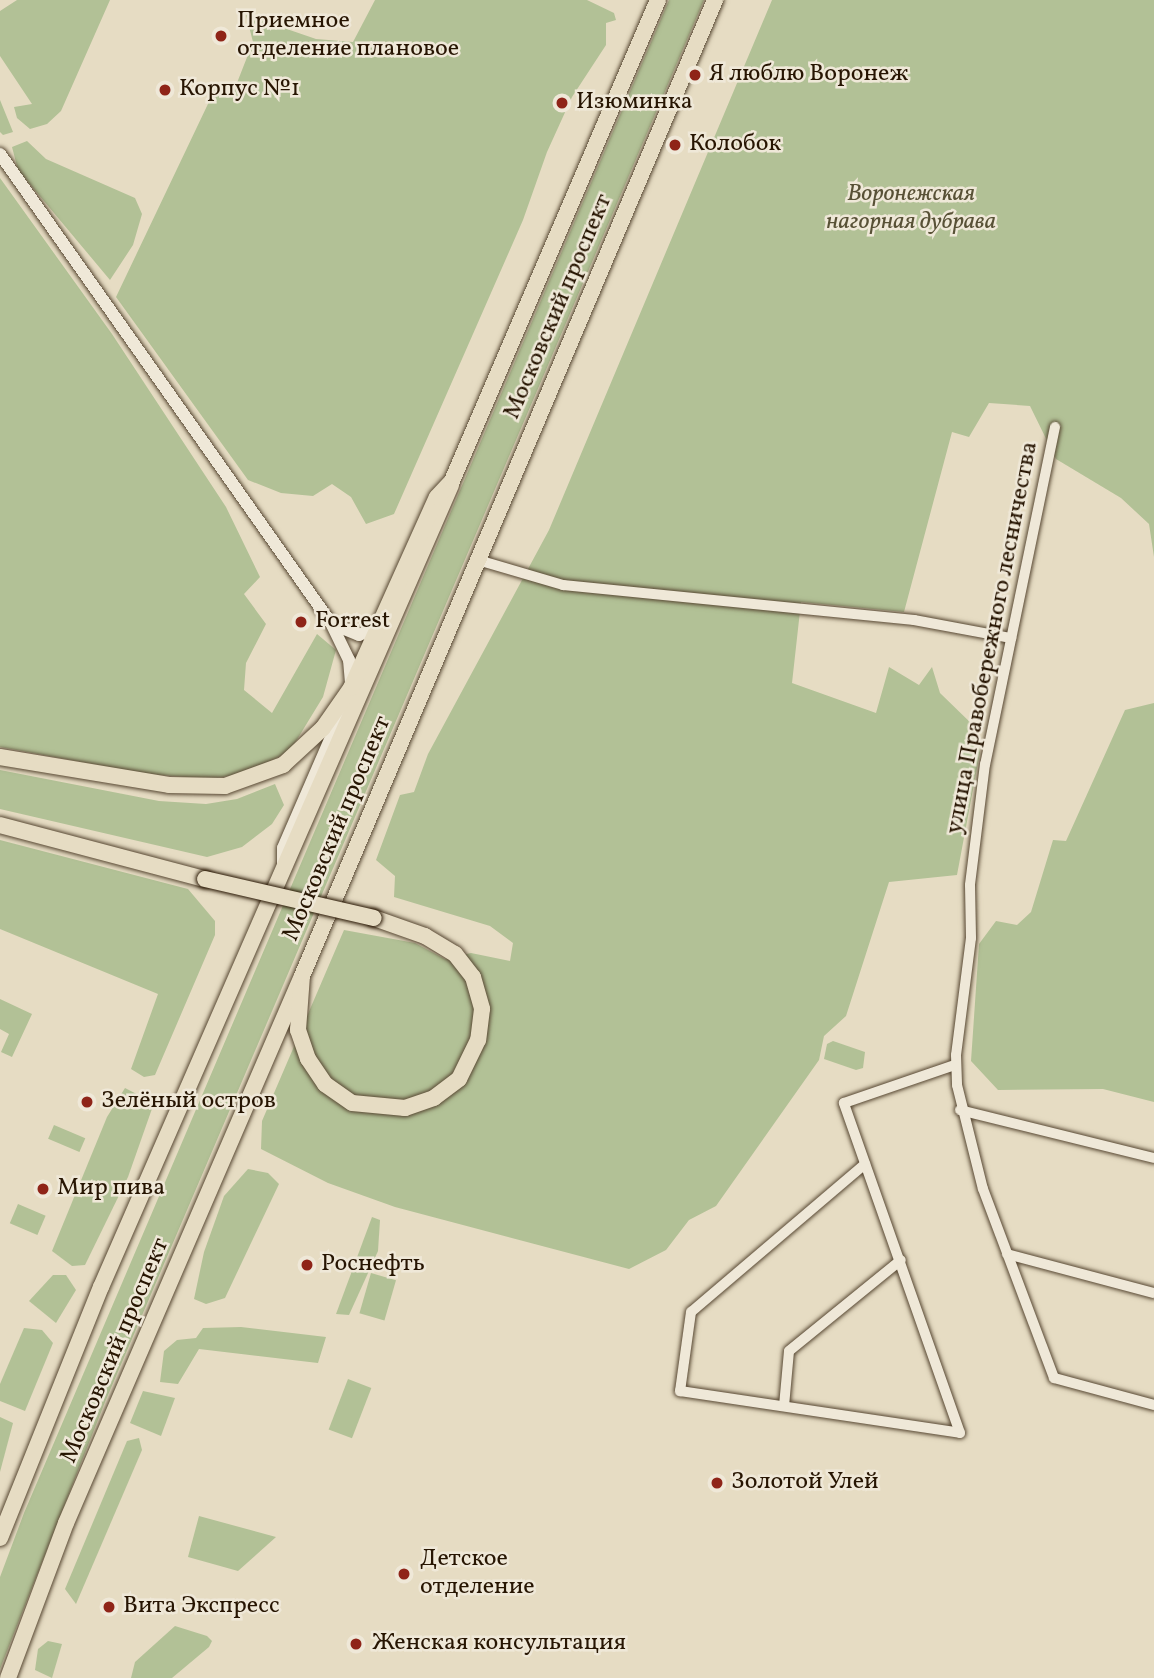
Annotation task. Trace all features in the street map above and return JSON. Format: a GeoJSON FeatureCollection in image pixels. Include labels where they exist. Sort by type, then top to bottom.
{"type":"FeatureCollection","features":[{"type":"Feature","properties":{"kind":"main road","name":"Московский проспект"},"geometry":{"type":"LineString","coordinates":[[0,1538],[102,1287],[453,481],[658,0]]}},
{"type":"Feature","properties":{"kind":"main road","name":"Московский проспект"},"geometry":{"type":"LineString","coordinates":[[8,1678],[66,1523],[302,976],[715,0]]}},
{"type":"Feature","properties":{"kind":"main road"},"geometry":{"type":"LineString","coordinates":[[0,757],[169,785],[242,783],[273,770],[302,750],[351,688],[437,497],[453,481]]}},
{"type":"Feature","properties":{"kind":"main road"},"geometry":{"type":"LineString","coordinates":[[0,825],[205,879],[374,918],[441,945],[455,954],[473,977],[482,1009],[480,1033],[467,1067],[448,1090],[419,1105],[387,1110],[337,1095],[301,1042],[297,1015],[302,976]]}},
{"type":"Feature","properties":{"kind":"street"},"geometry":{"type":"LineString","coordinates":[[0,154],[331,623],[349,660],[351,688],[283,848],[283,874]]}},
{"type":"Feature","properties":{"kind":"street","name":"улица Правобережного лесничества"},"geometry":{"type":"LineString","coordinates":[[1055,427],[1011,638],[975,836],[971,938],[955,1065],[960,1110],[1007,1254],[1054,1378],[1154,1405]]}},
{"type":"Feature","properties":{"kind":"street"},"geometry":{"type":"LineString","coordinates":[[478,560],[564,585],[914,620],[1011,638]]}},
{"type":"Feature","properties":{"kind":"street"},"geometry":{"type":"LineString","coordinates":[[331,623],[359,635],[379,626]]}},
{"type":"Feature","properties":{"kind":"street"},"geometry":{"type":"LineString","coordinates":[[865,1164],[691,1312],[680,1391],[960,1433],[844,1103],[955,1065]]}},
{"type":"Feature","properties":{"kind":"street"},"geometry":{"type":"LineString","coordinates":[[960,1110],[1154,1158]]}},
{"type":"Feature","properties":{"kind":"street"},"geometry":{"type":"LineString","coordinates":[[1007,1254],[1154,1293]]}},
{"type":"Feature","properties":{"kind":"street"},"geometry":{"type":"LineString","coordinates":[[785,1406],[789,1351],[901,1260]]}},
{"type":"Feature","properties":{"kind":"green space"},"geometry":{"type":"Polygon","coordinates":[[[17,0],[110,0],[61,111],[47,124],[30,129],[17,118],[14,107],[32,104],[0,56],[0,11],[17,0]]]}},
{"type":"Feature","properties":{"kind":"green space"},"geometry":{"type":"Polygon","coordinates":[[[375,0],[587,0],[614,13],[616,20],[606,23],[606,45],[572,97],[547,152],[523,220],[394,514],[366,524],[351,497],[332,484],[313,496],[281,493],[248,480],[116,297],[217,85],[233,93],[253,42],[246,15],[316,39],[353,42],[375,0]]]}},
{"type":"Feature","properties":{"kind":"green space"},"geometry":{"type":"Polygon","coordinates":[[[669,0],[704,0],[105,1402],[0,1669],[0,1577],[24,1513],[669,0]]]}},
{"type":"Feature","properties":{"kind":"green space","name":"Воронежская нагорная дубрава"},"geometry":{"type":"Polygon","coordinates":[[[772,0],[1154,0],[1154,557],[1149,524],[1121,498],[1056,459],[1030,406],[989,403],[969,437],[952,432],[904,612],[801,602],[792,683],[876,713],[889,667],[919,685],[932,667],[940,693],[975,727],[980,752],[957,875],[889,882],[846,1016],[824,1036],[819,1060],[716,1206],[689,1220],[666,1250],[629,1269],[395,1207],[328,1183],[261,1149],[262,1121],[344,930],[415,943],[445,959],[471,953],[510,961],[513,943],[490,926],[394,897],[395,876],[376,860],[400,795],[414,792],[428,754],[549,530],[772,0]]]}},
{"type":"Feature","properties":{"kind":"green space"},"geometry":{"type":"Polygon","coordinates":[[[0,100],[13,132],[3,135],[0,132],[0,100]]]}},
{"type":"Feature","properties":{"kind":"green space"},"geometry":{"type":"Polygon","coordinates":[[[27,141],[46,159],[135,198],[142,214],[133,245],[110,280],[18,170],[12,147],[27,141]]]}},
{"type":"Feature","properties":{"kind":"green space"},"geometry":{"type":"Polygon","coordinates":[[[0,178],[112,334],[226,507],[260,577],[244,594],[266,624],[246,663],[244,690],[272,713],[317,634],[336,650],[323,697],[290,751],[249,772],[212,779],[147,774],[0,747],[0,178]]]}},
{"type":"Feature","properties":{"kind":"green space"},"geometry":{"type":"Polygon","coordinates":[[[1154,703],[1154,1102],[1103,1089],[998,1090],[971,1061],[979,944],[996,921],[1017,925],[1031,912],[1053,840],[1066,841],[1125,710],[1154,703]]]}},
{"type":"Feature","properties":{"kind":"green space"},"geometry":{"type":"Polygon","coordinates":[[[0,770],[159,801],[206,804],[237,799],[275,784],[284,805],[272,824],[242,847],[207,857],[0,809],[0,770]]]}},
{"type":"Feature","properties":{"kind":"green space"},"geometry":{"type":"Polygon","coordinates":[[[0,840],[188,889],[215,921],[215,935],[155,1075],[144,1077],[131,1069],[158,994],[0,929],[0,840]]]}},
{"type":"Feature","properties":{"kind":"green space"},"geometry":{"type":"Polygon","coordinates":[[[0,999],[32,1014],[12,1057],[1,1052],[9,1034],[0,1029],[0,999]]]}},
{"type":"Feature","properties":{"kind":"green space"},"geometry":{"type":"Polygon","coordinates":[[[833,1041],[865,1052],[863,1068],[856,1070],[824,1059],[827,1044],[833,1041]]]}},
{"type":"Feature","properties":{"kind":"green space"},"geometry":{"type":"Polygon","coordinates":[[[125,1088],[154,1103],[128,1177],[85,1265],[72,1266],[52,1251],[107,1117],[125,1088]]]}},
{"type":"Feature","properties":{"kind":"green space"},"geometry":{"type":"Polygon","coordinates":[[[54,1125],[85,1138],[79,1152],[48,1139],[54,1125]]]}},
{"type":"Feature","properties":{"kind":"green space"},"geometry":{"type":"Polygon","coordinates":[[[248,1169],[268,1173],[279,1184],[225,1298],[206,1304],[194,1299],[204,1252],[224,1196],[248,1169]]]}},
{"type":"Feature","properties":{"kind":"green space"},"geometry":{"type":"Polygon","coordinates":[[[18,1204],[46,1216],[37,1235],[10,1223],[18,1204]]]}},
{"type":"Feature","properties":{"kind":"green space"},"geometry":{"type":"Polygon","coordinates":[[[372,1217],[380,1220],[378,1251],[349,1315],[336,1314],[372,1217]]]}},
{"type":"Feature","properties":{"kind":"green space"},"geometry":{"type":"Polygon","coordinates":[[[371,1273],[396,1280],[384,1321],[359,1313],[371,1273]]]}},
{"type":"Feature","properties":{"kind":"green space"},"geometry":{"type":"Polygon","coordinates":[[[53,1275],[66,1275],[76,1290],[56,1323],[29,1301],[53,1275]]]}},
{"type":"Feature","properties":{"kind":"green space"},"geometry":{"type":"Polygon","coordinates":[[[241,1327],[326,1337],[318,1363],[199,1349],[178,1384],[160,1382],[164,1351],[177,1340],[196,1338],[203,1328],[241,1327]]]}},
{"type":"Feature","properties":{"kind":"green space"},"geometry":{"type":"Polygon","coordinates":[[[24,1328],[42,1330],[53,1343],[25,1411],[0,1401],[0,1384],[24,1328]]]}},
{"type":"Feature","properties":{"kind":"green space"},"geometry":{"type":"Polygon","coordinates":[[[348,1379],[371,1388],[352,1438],[329,1429],[348,1379]]]}},
{"type":"Feature","properties":{"kind":"green space"},"geometry":{"type":"Polygon","coordinates":[[[143,1391],[175,1398],[161,1436],[130,1423],[143,1391]]]}},
{"type":"Feature","properties":{"kind":"green space"},"geometry":{"type":"Polygon","coordinates":[[[0,1417],[13,1423],[0,1472],[0,1417]]]}},
{"type":"Feature","properties":{"kind":"green space"},"geometry":{"type":"Polygon","coordinates":[[[139,1438],[142,1450],[76,1604],[65,1589],[127,1441],[139,1438]]]}},
{"type":"Feature","properties":{"kind":"green space"},"geometry":{"type":"Polygon","coordinates":[[[199,1516],[276,1537],[238,1571],[188,1557],[199,1516]]]}},
{"type":"Feature","properties":{"kind":"green space"},"geometry":{"type":"Polygon","coordinates":[[[175,1626],[207,1636],[212,1641],[209,1647],[172,1678],[131,1678],[135,1662],[175,1626]]]}},
{"type":"Feature","properties":{"kind":"green space"},"geometry":{"type":"Polygon","coordinates":[[[48,1641],[62,1644],[52,1678],[35,1670],[38,1649],[48,1641]]]}},
{"type":"Feature","properties":{"kind":"place","name":"Приемное отделение плановое"},"geometry":{"type":"Point","coordinates":[221,36]}},
{"type":"Feature","properties":{"kind":"place","name":"Я люблю Воронеж"},"geometry":{"type":"Point","coordinates":[695,75]}},
{"type":"Feature","properties":{"kind":"place","name":"Корпус №1"},"geometry":{"type":"Point","coordinates":[165,90]}},
{"type":"Feature","properties":{"kind":"place","name":"Изюминка"},"geometry":{"type":"Point","coordinates":[562,103]}},
{"type":"Feature","properties":{"kind":"place","name":"Колобок"},"geometry":{"type":"Point","coordinates":[675,145]}},
{"type":"Feature","properties":{"kind":"place","name":"Forrest"},"geometry":{"type":"Point","coordinates":[301,622]}},
{"type":"Feature","properties":{"kind":"place","name":"Зелёный остров"},"geometry":{"type":"Point","coordinates":[87,1102]}},
{"type":"Feature","properties":{"kind":"place","name":"Мир пива"},"geometry":{"type":"Point","coordinates":[43,1189]}},
{"type":"Feature","properties":{"kind":"place","name":"Роснефть"},"geometry":{"type":"Point","coordinates":[307,1265]}},
{"type":"Feature","properties":{"kind":"place","name":"Золотой Улей"},"geometry":{"type":"Point","coordinates":[717,1483]}},
{"type":"Feature","properties":{"kind":"place","name":"Детское отделение"},"geometry":{"type":"Point","coordinates":[404,1574]}},
{"type":"Feature","properties":{"kind":"place","name":"Вита Экспресс"},"geometry":{"type":"Point","coordinates":[109,1607]}},
{"type":"Feature","properties":{"kind":"place","name":"Женская консультация"},"geometry":{"type":"Point","coordinates":[356,1644]}}]}
